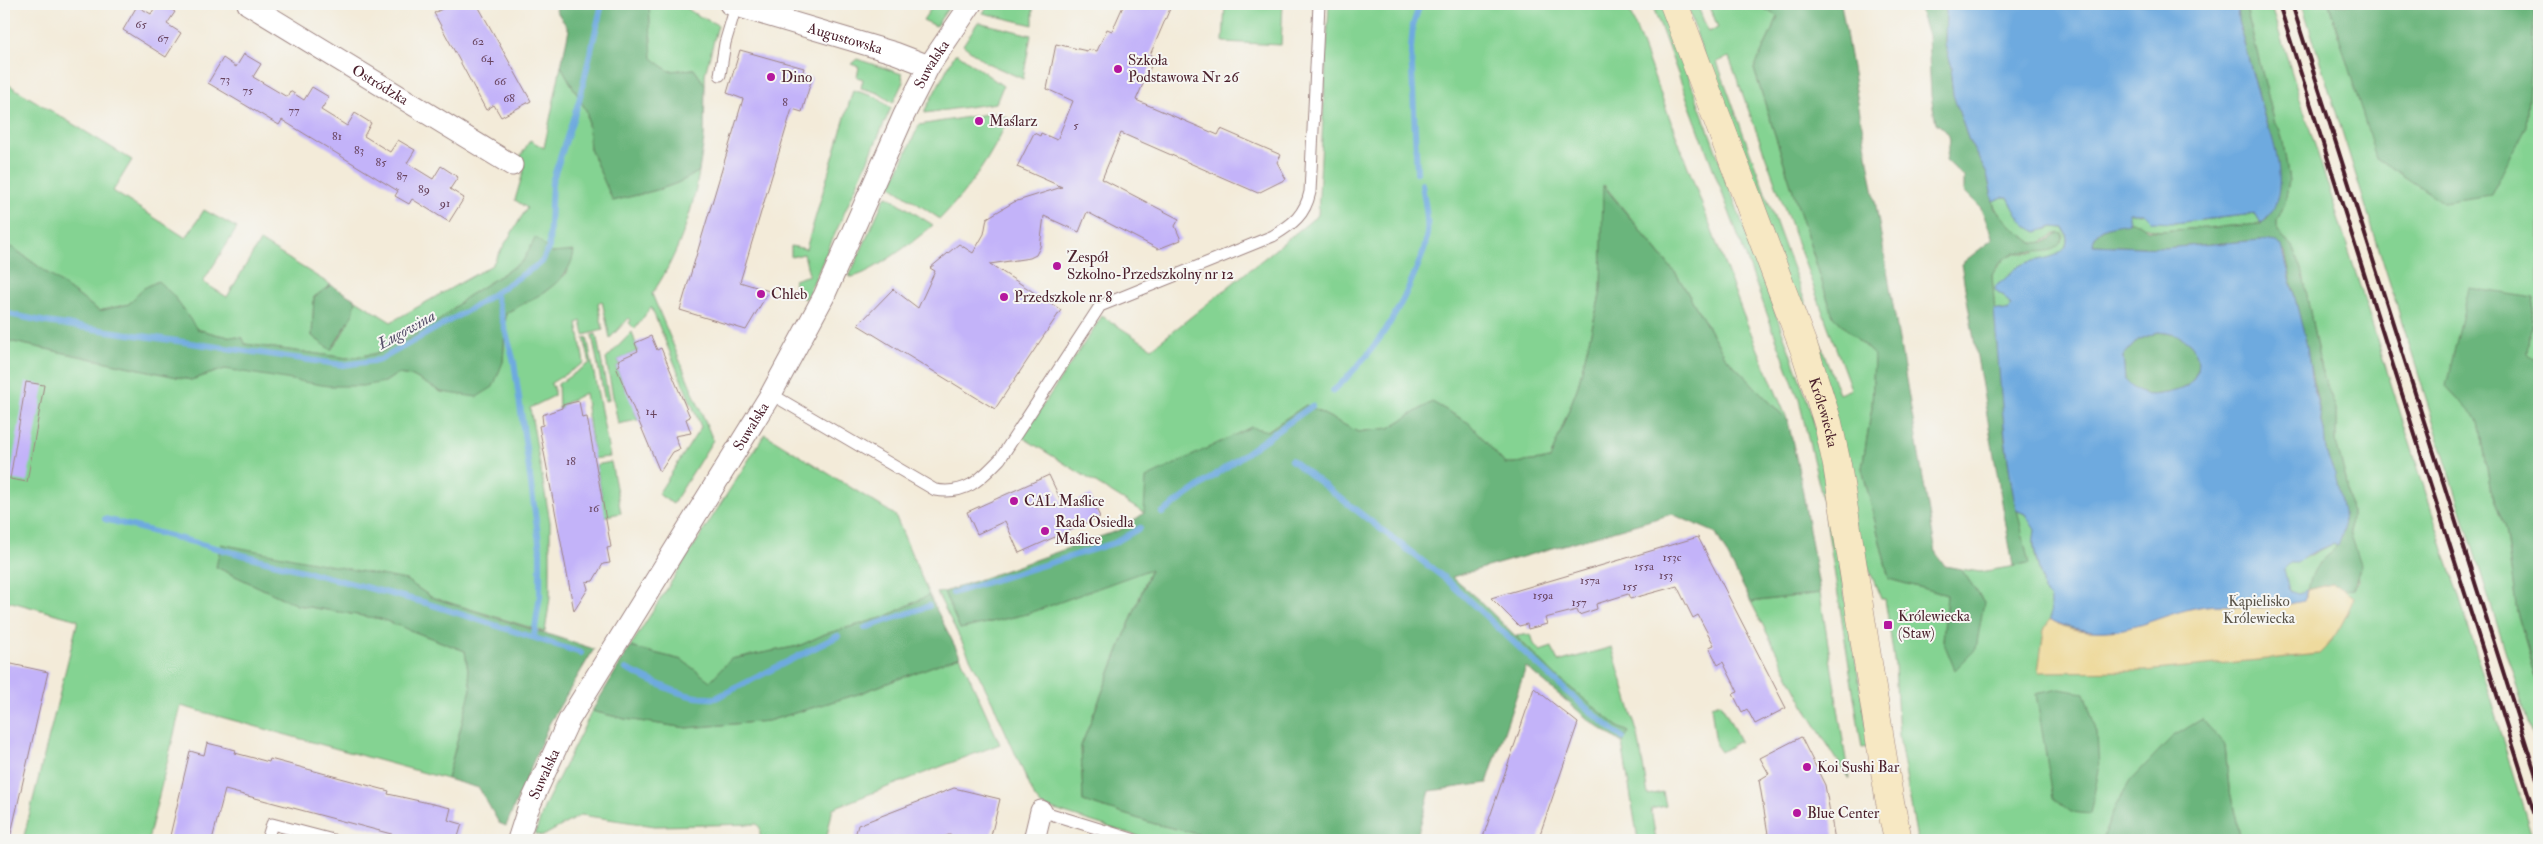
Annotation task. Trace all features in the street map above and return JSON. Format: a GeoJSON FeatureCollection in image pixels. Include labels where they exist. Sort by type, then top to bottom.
{"type":"FeatureCollection","features":[{"type":"Feature","properties":{"kind":"street","name":"Ostródzka"},"geometry":{"type":"LineString","coordinates":[[248,4],[512,165]]}},
{"type":"Feature","properties":{"kind":"street","name":"Suwalska"},"geometry":{"type":"LineString","coordinates":[[518,840],[528,809],[568,720],[771,394],[824,296],[904,115],[929,66],[971,4]]}},
{"type":"Feature","properties":{"kind":"street","name":"Królewiecka"},"geometry":{"type":"LineString","coordinates":[[1674,4],[1805,350],[1828,423],[1837,464],[1889,797],[1898,840]]}},
{"type":"Feature","properties":{"kind":"street","name":"Augustowska"},"geometry":{"type":"LineString","coordinates":[[733,5],[895,53],[929,66]]}},
{"type":"Feature","properties":{"kind":"street"},"geometry":{"type":"LineString","coordinates":[[1034,840],[1041,811]]}},
{"type":"Feature","properties":{"kind":"lane"},"geometry":{"type":"LineString","coordinates":[[771,394],[935,490],[958,491],[982,478],[1000,459],[1100,306],[1273,236],[1290,226],[1307,208],[1310,192],[1319,4]]}},
{"type":"Feature","properties":{"kind":"lane"},"geometry":{"type":"LineString","coordinates":[[720,75],[733,5]]}},
{"type":"Feature","properties":{"kind":"lane"},"geometry":{"type":"LineString","coordinates":[[1041,811],[1135,840]]}},
{"type":"Feature","properties":{"kind":"lane"},"geometry":{"type":"LineString","coordinates":[[267,840],[272,824],[333,840]]}},
{"type":"Feature","properties":{"kind":"green space"},"geometry":{"type":"Polygon","coordinates":[[[559,4],[649,4],[652,58],[669,71],[694,69],[705,85],[704,140],[699,171],[668,186],[613,201],[590,149],[587,112],[561,66],[569,30],[556,10],[559,4]]]}},
{"type":"Feature","properties":{"kind":"green space"},"geometry":{"type":"Polygon","coordinates":[[[649,4],[681,4],[695,14],[718,25],[705,74],[705,85],[694,69],[669,71],[651,58],[649,4]]]}},
{"type":"Feature","properties":{"kind":"green space"},"geometry":{"type":"Polygon","coordinates":[[[934,4],[951,4],[936,26],[923,20],[934,4]]]}},
{"type":"Feature","properties":{"kind":"green space"},"geometry":{"type":"Polygon","coordinates":[[[989,4],[1033,4],[1033,25],[983,13],[989,4]]]}},
{"type":"Feature","properties":{"kind":"green space"},"geometry":{"type":"Polygon","coordinates":[[[1225,4],[1283,4],[1281,45],[1223,42],[1225,4]]]}},
{"type":"Feature","properties":{"kind":"green space"},"geometry":{"type":"Polygon","coordinates":[[[1329,4],[1627,4],[1743,314],[1788,421],[1725,356],[1677,275],[1604,185],[1601,291],[1578,386],[1550,459],[1505,464],[1469,423],[1432,402],[1389,428],[1358,432],[1306,405],[1144,513],[1022,437],[1102,316],[1152,348],[1318,215],[1329,4]]]}},
{"type":"Feature","properties":{"kind":"green space"},"geometry":{"type":"Polygon","coordinates":[[[1652,4],[1662,4],[1807,399],[1820,446],[1870,747],[1862,748],[1824,506],[1799,400],[1652,4]]]}},
{"type":"Feature","properties":{"kind":"green space","name":"Kąpielisko Królewiecka"},"geometry":{"type":"Polygon","coordinates":[[[1687,4],[1697,4],[1708,32],[1718,28],[1709,4],[1757,4],[1778,17],[1754,69],[1833,316],[1874,355],[1872,407],[1862,468],[1889,579],[1947,595],[1943,641],[1984,602],[1961,569],[1980,572],[2028,564],[2016,510],[2025,514],[2036,530],[2034,546],[2043,591],[2301,560],[2335,543],[2338,545],[2333,553],[2323,560],[2341,587],[2354,588],[2358,581],[2354,547],[2350,532],[2351,512],[2346,479],[2336,443],[2336,409],[2321,370],[2302,269],[2294,248],[2283,238],[2277,229],[2277,221],[2285,203],[2289,181],[2283,142],[2279,128],[2275,124],[2245,4],[2270,4],[2467,622],[2533,840],[2241,840],[2229,787],[2225,745],[2115,807],[2102,840],[1917,840],[1899,736],[1895,666],[1885,599],[1881,599],[1862,551],[1687,4]],[[1729,57],[1717,62],[1839,394],[1851,389],[1729,57]]]}},
{"type":"Feature","properties":{"kind":"green space"},"geometry":{"type":"Polygon","coordinates":[[[1757,4],[1841,4],[1936,553],[1945,566],[1961,569],[1984,602],[1976,649],[1955,670],[1943,641],[1947,595],[1889,579],[1862,468],[1872,407],[1874,355],[1833,316],[1754,69],[1778,17],[1757,4]]]}},
{"type":"Feature","properties":{"kind":"green space"},"geometry":{"type":"Polygon","coordinates":[[[1918,4],[1942,4],[1946,11],[1945,45],[1952,67],[1953,94],[1969,141],[1987,174],[1995,209],[2015,230],[2034,243],[2045,242],[2059,233],[2063,234],[2061,242],[2057,247],[2051,250],[2011,254],[2001,262],[1992,274],[2005,440],[2012,486],[2029,564],[2013,566],[1961,264],[1993,239],[1981,208],[1964,191],[1964,177],[1946,160],[1950,139],[1949,135],[1936,123],[1931,96],[1928,36],[1918,4]]]}},
{"type":"Feature","properties":{"kind":"green space"},"geometry":{"type":"Polygon","coordinates":[[[2237,4],[2245,4],[2275,124],[2279,128],[2283,142],[2289,181],[2285,203],[2277,221],[2277,229],[2283,238],[2294,248],[2302,269],[2321,370],[2336,409],[2336,443],[2346,479],[2351,512],[2350,532],[2361,564],[2354,588],[2344,589],[2332,584],[2308,590],[2316,568],[2338,544],[2342,524],[2341,509],[2325,444],[2324,430],[2285,252],[2261,240],[2164,248],[2093,245],[2098,233],[2117,223],[2138,223],[2148,230],[2160,231],[2261,224],[2268,218],[2268,130],[2238,21],[2237,4]]]}},
{"type":"Feature","properties":{"kind":"green space"},"geometry":{"type":"Polygon","coordinates":[[[2302,4],[2329,4],[2338,36],[2536,7],[2535,4],[2539,4],[2539,366],[2528,354],[2534,298],[2446,386],[2479,420],[2490,486],[2505,529],[2517,612],[2539,687],[2539,758],[2302,4]]]}},
{"type":"Feature","properties":{"kind":"green space"},"geometry":{"type":"Polygon","coordinates":[[[2329,4],[2535,4],[2526,126],[2491,195],[2443,202],[2376,158],[2329,4]]]}},
{"type":"Feature","properties":{"kind":"green space"},"geometry":{"type":"Polygon","coordinates":[[[978,22],[1031,35],[1023,79],[987,63],[963,45],[978,22]]]}},
{"type":"Feature","properties":{"kind":"green space"},"geometry":{"type":"Polygon","coordinates":[[[955,54],[958,54],[1003,86],[996,103],[925,113],[925,110],[955,54]]]}},
{"type":"Feature","properties":{"kind":"green space"},"geometry":{"type":"Polygon","coordinates":[[[857,59],[902,74],[903,82],[893,103],[878,93],[861,88],[863,79],[857,77],[859,67],[851,64],[857,59]]]}},
{"type":"Feature","properties":{"kind":"green space"},"geometry":{"type":"Polygon","coordinates":[[[561,66],[587,112],[590,149],[613,201],[668,186],[699,171],[688,219],[676,251],[652,294],[713,440],[673,504],[658,494],[701,427],[651,307],[635,329],[629,323],[631,320],[629,318],[610,338],[602,301],[598,304],[603,330],[584,335],[581,321],[577,323],[584,363],[551,383],[552,387],[554,386],[554,396],[530,408],[550,522],[550,598],[545,632],[431,597],[406,580],[216,567],[297,605],[381,619],[465,651],[471,689],[447,779],[181,706],[148,840],[23,840],[78,620],[8,601],[4,619],[4,340],[191,380],[225,369],[385,382],[397,374],[413,376],[441,392],[503,362],[506,313],[546,291],[566,274],[574,252],[552,253],[536,237],[523,261],[465,298],[440,320],[408,339],[374,354],[347,358],[245,344],[243,338],[219,335],[197,329],[142,289],[129,304],[99,311],[12,247],[4,251],[4,82],[132,160],[113,191],[186,238],[204,210],[237,228],[203,282],[227,297],[260,241],[331,285],[314,297],[312,336],[331,350],[352,314],[356,300],[391,322],[492,265],[527,208],[515,200],[525,166],[518,161],[530,140],[544,148],[561,66]]]}},
{"type":"Feature","properties":{"kind":"green space"},"geometry":{"type":"Polygon","coordinates":[[[853,90],[876,97],[891,108],[806,299],[796,295],[794,280],[809,275],[804,254],[791,257],[791,246],[806,249],[853,90]]]}},
{"type":"Feature","properties":{"kind":"green space"},"geometry":{"type":"Polygon","coordinates":[[[993,113],[1008,118],[995,146],[979,172],[940,219],[891,186],[919,125],[993,113]]]}},
{"type":"Feature","properties":{"kind":"green space"},"geometry":{"type":"Polygon","coordinates":[[[1603,185],[1677,275],[1725,356],[1788,421],[1800,476],[1820,593],[1751,602],[1716,533],[1672,514],[1452,577],[1480,601],[1557,677],[1620,728],[1629,732],[1622,743],[1590,721],[1526,667],[1487,783],[1430,791],[1416,840],[1213,840],[1202,835],[1155,824],[1083,801],[1081,746],[1151,569],[1027,614],[960,629],[944,592],[1122,529],[1144,513],[1146,478],[1251,427],[1268,431],[1306,405],[1358,432],[1389,428],[1432,402],[1469,423],[1505,464],[1550,459],[1578,386],[1601,291],[1603,185]]]}},
{"type":"Feature","properties":{"kind":"green space"},"geometry":{"type":"Polygon","coordinates":[[[888,196],[933,225],[879,265],[857,276],[849,277],[885,197],[888,196]]]}},
{"type":"Feature","properties":{"kind":"green space"},"geometry":{"type":"Polygon","coordinates":[[[2008,197],[2013,207],[2046,230],[2053,227],[2064,228],[2067,239],[2066,247],[2061,252],[2055,256],[2019,266],[1995,290],[2003,295],[2011,306],[2009,311],[1994,309],[1992,274],[2005,258],[2015,253],[2035,253],[2063,234],[2055,234],[2040,243],[2026,239],[2005,222],[1995,208],[1993,201],[2008,197]]]}},
{"type":"Feature","properties":{"kind":"green space"},"geometry":{"type":"Polygon","coordinates":[[[2128,213],[2143,213],[2174,223],[2255,214],[2261,224],[2160,231],[2129,223],[2128,213]]]}},
{"type":"Feature","properties":{"kind":"green space"},"geometry":{"type":"Polygon","coordinates":[[[536,237],[552,253],[574,251],[571,263],[565,273],[548,290],[506,313],[503,362],[493,387],[477,397],[441,392],[413,376],[397,374],[385,382],[362,386],[328,386],[225,369],[191,380],[4,340],[4,251],[12,247],[99,311],[129,304],[142,289],[158,281],[173,295],[197,329],[219,335],[243,338],[245,344],[347,358],[374,354],[408,339],[440,320],[465,298],[523,261],[536,237]]]}},
{"type":"Feature","properties":{"kind":"green space"},"geometry":{"type":"Polygon","coordinates":[[[331,285],[356,300],[353,314],[331,350],[312,336],[314,297],[331,285]]]}},
{"type":"Feature","properties":{"kind":"green space"},"geometry":{"type":"Polygon","coordinates":[[[2469,288],[2534,298],[2528,354],[2539,366],[2539,687],[2517,612],[2505,529],[2490,486],[2479,421],[2446,386],[2469,288]]]}},
{"type":"Feature","properties":{"kind":"green space"},"geometry":{"type":"Polygon","coordinates":[[[632,332],[638,351],[618,360],[620,365],[616,367],[626,390],[636,403],[632,405],[638,420],[618,424],[606,359],[632,332]]]}},
{"type":"Feature","properties":{"kind":"green space"},"geometry":{"type":"Polygon","coordinates":[[[2158,332],[2178,336],[2190,343],[2194,348],[2198,361],[2196,374],[2193,380],[2183,388],[2167,393],[2147,395],[2136,390],[2125,380],[2123,356],[2138,340],[2158,332]]]}},
{"type":"Feature","properties":{"kind":"green space"},"geometry":{"type":"Polygon","coordinates":[[[596,334],[609,400],[605,401],[592,335],[596,334]]]}},
{"type":"Feature","properties":{"kind":"green space"},"geometry":{"type":"Polygon","coordinates":[[[587,337],[610,457],[590,459],[593,450],[585,393],[562,405],[562,408],[559,409],[558,384],[590,363],[584,338],[587,337]]]}},
{"type":"Feature","properties":{"kind":"green space"},"geometry":{"type":"Polygon","coordinates":[[[765,434],[895,515],[929,595],[885,617],[825,634],[799,646],[731,659],[710,682],[682,660],[630,647],[765,434]]]}},
{"type":"Feature","properties":{"kind":"green space"},"geometry":{"type":"Polygon","coordinates":[[[611,462],[621,513],[601,517],[598,499],[602,498],[596,465],[611,462]]]}},
{"type":"Feature","properties":{"kind":"green space"},"geometry":{"type":"Polygon","coordinates":[[[221,544],[406,580],[431,597],[594,649],[549,724],[506,826],[499,823],[479,788],[447,779],[471,689],[465,651],[381,619],[297,605],[216,567],[221,544]]]}},
{"type":"Feature","properties":{"kind":"green space"},"geometry":{"type":"Polygon","coordinates":[[[1151,568],[1081,746],[1083,801],[1155,824],[1202,835],[1213,840],[1150,840],[1042,806],[1035,798],[992,701],[937,593],[944,592],[960,629],[1027,614],[1151,568]]]}},
{"type":"Feature","properties":{"kind":"green space"},"geometry":{"type":"Polygon","coordinates":[[[1820,593],[1849,779],[1809,715],[1751,602],[1820,593]]]}},
{"type":"Feature","properties":{"kind":"green space"},"geometry":{"type":"Polygon","coordinates":[[[929,595],[960,656],[858,694],[768,721],[687,728],[625,719],[592,711],[630,647],[682,660],[710,681],[731,659],[799,646],[825,634],[885,617],[929,595]]]}},
{"type":"Feature","properties":{"kind":"green space"},"geometry":{"type":"Polygon","coordinates":[[[1531,634],[1534,644],[1540,651],[1552,647],[1558,662],[1612,647],[1638,735],[1648,795],[1663,792],[1666,806],[1651,809],[1656,840],[1638,840],[1622,743],[1629,732],[1620,728],[1557,677],[1516,636],[1531,634]]]}},
{"type":"Feature","properties":{"kind":"green space"},"geometry":{"type":"Polygon","coordinates":[[[960,656],[1000,744],[833,808],[826,840],[760,840],[760,828],[757,824],[655,826],[581,815],[543,836],[535,834],[545,805],[592,711],[625,719],[687,728],[768,721],[858,694],[960,656]]]}},
{"type":"Feature","properties":{"kind":"green space"},"geometry":{"type":"Polygon","coordinates":[[[2059,689],[2084,693],[2097,733],[2099,770],[2090,814],[2071,812],[2053,798],[2036,694],[2059,689]]]}},
{"type":"Feature","properties":{"kind":"green space"},"geometry":{"type":"Polygon","coordinates":[[[1721,703],[1740,741],[1721,752],[1716,745],[1711,706],[1721,703]]]}},
{"type":"Feature","properties":{"kind":"green space"},"geometry":{"type":"Polygon","coordinates":[[[2202,719],[2225,745],[2229,787],[2241,840],[2102,840],[2115,807],[2130,781],[2172,737],[2202,719]]]}},
{"type":"Feature","properties":{"kind":"sand"},"geometry":{"type":"Polygon","coordinates":[[[2332,584],[2341,587],[2354,597],[2340,627],[2319,654],[2145,671],[2038,672],[2044,630],[2050,619],[2068,628],[2087,631],[2107,630],[2205,606],[2222,605],[2262,608],[2275,606],[2307,597],[2308,590],[2332,584]]]}},
{"type":"Feature","properties":{"kind":"water"},"geometry":{"type":"Polygon","coordinates":[[[1942,4],[2237,4],[2238,21],[2277,159],[2279,183],[2275,205],[2261,224],[2255,214],[2174,223],[2152,222],[2143,213],[2129,213],[2129,223],[2101,230],[2094,239],[2093,245],[2164,248],[2261,240],[2276,242],[2282,246],[2307,346],[2311,376],[2324,430],[2326,452],[2335,474],[2343,511],[2344,529],[2338,545],[2335,543],[2308,555],[2297,563],[2290,563],[2284,569],[2289,590],[2298,593],[2308,590],[2304,601],[2270,607],[2205,606],[2188,609],[2143,624],[2113,631],[2078,629],[2050,619],[2051,599],[2043,591],[2034,546],[2035,530],[2025,514],[2016,510],[2005,435],[1994,309],[2008,311],[2011,306],[2003,295],[1995,290],[1996,285],[2023,264],[2062,252],[2066,246],[2067,238],[2064,228],[2053,227],[2037,232],[2031,229],[2019,218],[2008,197],[1993,201],[1987,174],[1969,141],[1953,95],[1952,67],[1945,45],[1946,11],[1942,4]],[[2158,332],[2138,340],[2123,356],[2125,380],[2136,390],[2149,395],[2167,393],[2188,385],[2196,374],[2198,361],[2194,348],[2190,343],[2178,336],[2158,332]]]}},
{"type":"Feature","properties":{"kind":"building"},"geometry":{"type":"Polygon","coordinates":[[[157,4],[163,4],[175,12],[167,24],[181,33],[166,57],[123,30],[137,6],[151,14],[157,4]]]}},
{"type":"Feature","properties":{"kind":"building"},"geometry":{"type":"Polygon","coordinates":[[[439,4],[477,4],[531,101],[501,117],[494,105],[486,110],[434,13],[442,9],[439,4]]]}},
{"type":"Feature","properties":{"kind":"building"},"geometry":{"type":"Polygon","coordinates":[[[1124,4],[1172,4],[1150,55],[1155,57],[1136,100],[1218,135],[1221,129],[1281,155],[1277,162],[1286,179],[1258,193],[1121,133],[1102,179],[1179,219],[1175,226],[1181,240],[1158,249],[1087,212],[1079,232],[1044,216],[1040,247],[1036,255],[1030,258],[990,264],[1061,310],[995,409],[858,325],[893,289],[918,308],[935,271],[930,268],[959,244],[973,253],[984,234],[987,218],[1014,202],[1062,187],[1017,167],[1034,133],[1040,136],[1041,133],[1057,140],[1073,101],[1047,89],[1056,44],[1087,51],[1088,49],[1097,51],[1107,29],[1112,31],[1124,4]]]}},
{"type":"Feature","properties":{"kind":"building"},"geometry":{"type":"Polygon","coordinates":[[[740,50],[804,68],[802,75],[812,78],[802,112],[792,109],[740,282],[769,291],[746,330],[680,310],[743,99],[727,93],[740,50]]]}},
{"type":"Feature","properties":{"kind":"building"},"geometry":{"type":"Polygon","coordinates":[[[244,54],[261,64],[253,77],[287,97],[290,91],[304,100],[312,87],[329,97],[321,110],[347,126],[355,113],[371,123],[364,136],[390,152],[398,140],[415,150],[407,163],[433,179],[441,166],[458,177],[450,189],[464,198],[449,222],[412,199],[409,204],[395,196],[398,191],[282,120],[279,125],[208,83],[223,58],[236,67],[244,54]]]}},
{"type":"Feature","properties":{"kind":"building"},"geometry":{"type":"Polygon","coordinates":[[[651,336],[657,350],[661,348],[690,417],[686,419],[691,433],[675,436],[680,449],[673,452],[660,472],[616,367],[620,365],[618,360],[638,351],[635,343],[651,336]]]}},
{"type":"Feature","properties":{"kind":"building"},"geometry":{"type":"Polygon","coordinates":[[[26,382],[44,385],[27,482],[10,479],[26,382]]]}},
{"type":"Feature","properties":{"kind":"building"},"geometry":{"type":"Polygon","coordinates":[[[579,401],[582,418],[587,417],[611,547],[607,548],[610,563],[603,564],[593,581],[586,582],[588,589],[574,611],[539,426],[543,425],[542,415],[562,408],[562,405],[579,401]]]}},
{"type":"Feature","properties":{"kind":"building"},"geometry":{"type":"Polygon","coordinates":[[[1049,475],[1064,507],[1090,495],[1100,517],[1019,553],[1005,521],[977,534],[967,512],[1049,475]]]}},
{"type":"Feature","properties":{"kind":"building"},"geometry":{"type":"Polygon","coordinates":[[[1698,537],[1786,708],[1755,724],[1747,709],[1742,712],[1733,694],[1738,692],[1723,662],[1718,665],[1709,647],[1714,645],[1698,615],[1693,618],[1677,586],[1630,599],[1628,594],[1596,604],[1597,609],[1579,615],[1577,610],[1545,618],[1547,624],[1528,629],[1527,624],[1519,626],[1491,598],[1698,537]]]}},
{"type":"Feature","properties":{"kind":"building"},"geometry":{"type":"Polygon","coordinates":[[[7,663],[48,672],[10,838],[4,837],[4,678],[7,663]]]}},
{"type":"Feature","properties":{"kind":"building"},"geometry":{"type":"Polygon","coordinates":[[[1534,688],[1578,723],[1538,840],[1482,840],[1534,688]]]}},
{"type":"Feature","properties":{"kind":"building","name":"Blue Center"},"geometry":{"type":"Polygon","coordinates":[[[1801,737],[1825,785],[1835,840],[1769,840],[1759,780],[1769,774],[1760,758],[1801,737]]]}},
{"type":"Feature","properties":{"kind":"building"},"geometry":{"type":"Polygon","coordinates":[[[207,743],[236,750],[235,753],[269,762],[270,759],[389,791],[388,794],[451,808],[448,820],[462,824],[457,840],[414,840],[225,790],[212,840],[169,840],[190,751],[204,755],[207,743]]]}},
{"type":"Feature","properties":{"kind":"building"},"geometry":{"type":"Polygon","coordinates":[[[954,788],[1000,799],[990,840],[971,840],[949,835],[936,840],[854,840],[858,825],[954,788]]]}},
{"type":"Feature","properties":{"kind":"waterway","name":"Ługowina"},"geometry":{"type":"LineString","coordinates":[[4,313],[46,322],[343,365],[380,360],[472,308],[542,262],[549,247],[552,182],[579,101],[602,4]]}},
{"type":"Feature","properties":{"kind":"waterway"},"geometry":{"type":"LineString","coordinates":[[1417,172],[1411,49],[1413,25],[1420,4]]}},
{"type":"Feature","properties":{"kind":"waterway"},"geometry":{"type":"LineString","coordinates":[[1333,391],[1358,366],[1380,338],[1398,309],[1418,266],[1425,245],[1427,227],[1422,184]]}},
{"type":"Feature","properties":{"kind":"waterway"},"geometry":{"type":"LineString","coordinates":[[495,293],[514,362],[540,549],[540,595],[534,636]]}},
{"type":"Feature","properties":{"kind":"waterway"},"geometry":{"type":"LineString","coordinates":[[1162,513],[1312,406]]}},
{"type":"Feature","properties":{"kind":"waterway"},"geometry":{"type":"LineString","coordinates":[[1291,460],[1447,580],[1567,692],[1623,738]]}},
{"type":"Feature","properties":{"kind":"waterway"},"geometry":{"type":"LineString","coordinates":[[105,519],[426,603],[581,653]]}},
{"type":"Feature","properties":{"kind":"waterway"},"geometry":{"type":"LineString","coordinates":[[953,593],[1114,543],[1140,528]]}},
{"type":"Feature","properties":{"kind":"waterway"},"geometry":{"type":"LineString","coordinates":[[865,628],[929,606]]}},
{"type":"Feature","properties":{"kind":"waterway"},"geometry":{"type":"LineString","coordinates":[[626,669],[681,693],[704,698],[716,698],[838,636]]}},
{"type":"Feature","properties":{"kind":"railway"},"geometry":{"type":"LineString","coordinates":[[2279,4],[2539,828]]}},
{"type":"Feature","properties":{"kind":"railway"},"geometry":{"type":"LineString","coordinates":[[2292,4],[2539,785]]}},
{"type":"Feature","properties":{"kind":"place","name":"Szkoła Podstawowa Nr 26"},"geometry":{"type":"Point","coordinates":[1118,69]}},
{"type":"Feature","properties":{"kind":"place","name":"Dino"},"geometry":{"type":"Point","coordinates":[771,77]}},
{"type":"Feature","properties":{"kind":"place","name":"Maślarz"},"geometry":{"type":"Point","coordinates":[979,121]}},
{"type":"Feature","properties":{"kind":"place","name":"Zespół Szkolno-Przedszkolny nr 12"},"geometry":{"type":"Point","coordinates":[1057,266]}},
{"type":"Feature","properties":{"kind":"place","name":"Chleb"},"geometry":{"type":"Point","coordinates":[761,294]}},
{"type":"Feature","properties":{"kind":"place","name":"Przedszkole nr 8"},"geometry":{"type":"Point","coordinates":[1004,297]}},
{"type":"Feature","properties":{"kind":"place","name":"CAL Maślice"},"geometry":{"type":"Point","coordinates":[1014,501]}},
{"type":"Feature","properties":{"kind":"place","name":"Rada Osiedla Maślice"},"geometry":{"type":"Point","coordinates":[1045,531]}},
{"type":"Feature","properties":{"kind":"place","name":"Królewiecka (Staw)"},"geometry":{"type":"Point","coordinates":[1888,625]}},
{"type":"Feature","properties":{"kind":"place","name":"Koi Sushi Bar"},"geometry":{"type":"Point","coordinates":[1807,767]}},
{"type":"Feature","properties":{"kind":"place","name":"Blue Center"},"geometry":{"type":"Point","coordinates":[1797,813]}}]}
